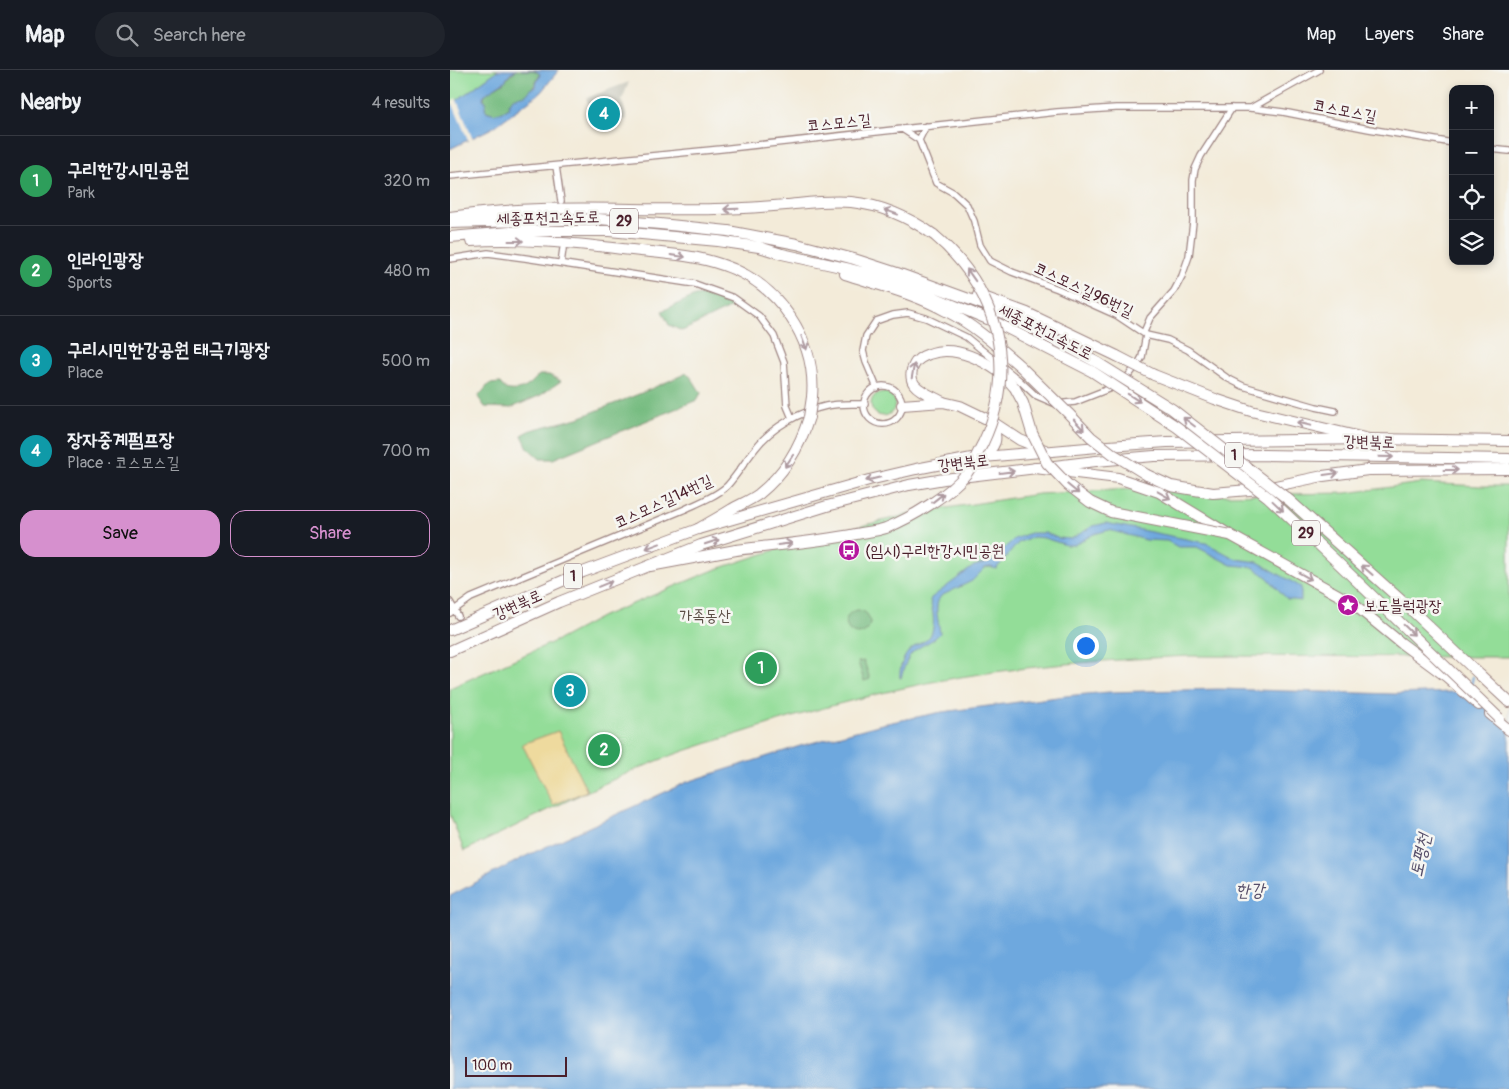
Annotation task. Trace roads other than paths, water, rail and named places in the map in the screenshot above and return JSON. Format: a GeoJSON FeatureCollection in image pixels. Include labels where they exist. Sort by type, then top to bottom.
{"type":"FeatureCollection","features":[{"type":"Feature","properties":{"kind":"highway"},"geometry":{"type":"LineString","coordinates":[[450,217],[514,210],[570,208],[741,209],[820,202],[861,204],[886,210],[910,220],[934,235],[960,260],[977,283],[990,310],[998,344],[1001,383],[989,430],[967,472],[947,491],[925,508],[885,528],[839,537],[736,550],[650,566]]}},
{"type":"Feature","properties":{"kind":"highway","name":"세종포천고속도로"},"geometry":{"type":"LineString","coordinates":[[450,223],[598,219],[728,232],[796,244],[854,259],[985,305],[1022,322],[1096,367],[1172,409],[1289,500],[1409,608],[1509,702]]}},
{"type":"Feature","properties":{"kind":"highway","name":"세종포천고속도로"},"geometry":{"type":"LineString","coordinates":[[450,237],[523,231],[609,231],[718,241],[759,247],[868,274],[921,292],[998,323],[1096,367],[1268,497],[1509,726]]}},
{"type":"Feature","properties":{"kind":"highway"},"geometry":{"type":"LineString","coordinates":[[450,242],[525,241],[584,244],[691,258],[725,265],[759,284],[779,301],[790,316],[807,351],[812,379],[809,417],[803,436],[794,455],[770,484],[748,502],[698,529]]}},
{"type":"Feature","properties":{"kind":"highway"},"geometry":{"type":"LineString","coordinates":[[796,244],[869,257],[1027,313],[1154,375],[1215,399],[1251,411],[1369,439]]}},
{"type":"Feature","properties":{"kind":"highway"},"geometry":{"type":"LineString","coordinates":[[782,254],[913,296],[947,311],[977,330],[1020,366],[1091,437],[1147,476],[1171,486],[1213,493],[1238,492],[1323,476],[1368,470],[1509,469]]}},
{"type":"Feature","properties":{"kind":"highway"},"geometry":{"type":"LineString","coordinates":[[1048,451],[1020,440],[991,421],[960,406],[944,402],[922,391],[912,380],[912,368],[915,362],[922,356],[932,352],[945,350],[971,356],[1000,372],[1015,388],[1023,403],[1032,433],[1047,463],[1068,485],[1090,502],[1111,512],[1230,535]]}},
{"type":"Feature","properties":{"kind":"highway"},"geometry":{"type":"LineString","coordinates":[[902,405],[944,402]]}},
{"type":"Feature","properties":{"kind":"highway"},"geometry":{"type":"LineString","coordinates":[[972,458],[992,449],[996,440],[996,432],[991,421]]}},
{"type":"Feature","properties":{"kind":"highway","name":"강변북로"},"geometry":{"type":"LineString","coordinates":[[450,630],[583,572],[698,529],[869,480],[972,458],[1167,442],[1369,439],[1509,441]]}},
{"type":"Feature","properties":{"kind":"highway","name":"강변북로"},"geometry":{"type":"LineString","coordinates":[[450,651],[543,609],[701,545],[864,496],[909,485],[944,479],[1131,458],[1197,455],[1509,459]]}},
{"type":"Feature","properties":{"kind":"highway"},"geometry":{"type":"LineString","coordinates":[[1036,468],[1118,478],[1159,492],[1230,535],[1352,602],[1401,643],[1447,677],[1509,730]]}},
{"type":"Feature","properties":{"kind":"street"},"geometry":{"type":"LineString","coordinates":[[1251,108],[1319,70]]}},
{"type":"Feature","properties":{"kind":"street","name":"코스모스길"},"geometry":{"type":"LineString","coordinates":[[450,176],[1076,110],[1159,107],[1251,108],[1449,142]]}},
{"type":"Feature","properties":{"kind":"street"},"geometry":{"type":"LineString","coordinates":[[1232,108],[1201,156],[1195,169],[1190,256],[1174,291],[1150,318],[1144,332],[1146,335],[1168,340],[1188,350],[1227,378],[1243,386],[1335,411]]}},
{"type":"Feature","properties":{"kind":"street"},"geometry":{"type":"LineString","coordinates":[[902,129],[919,140],[926,126]]}},
{"type":"Feature","properties":{"kind":"street","name":"코스모스길96번길"},"geometry":{"type":"LineString","coordinates":[[877,388],[863,351],[866,336],[876,322],[893,315],[908,313],[926,318],[966,337],[1035,395],[1056,404],[1074,402],[1120,385],[1142,357],[1146,335],[1116,315],[990,261],[980,245],[974,221],[966,205],[954,193],[936,183],[919,140]]}},
{"type":"Feature","properties":{"kind":"street"},"geometry":{"type":"LineString","coordinates":[[1494,149],[1509,151]]}},
{"type":"Feature","properties":{"kind":"street"},"geometry":{"type":"LineString","coordinates":[[556,166],[561,201]]}},
{"type":"Feature","properties":{"kind":"street"},"geometry":{"type":"LineString","coordinates":[[561,263],[563,249]]}},
{"type":"Feature","properties":{"kind":"street"},"geometry":{"type":"LineString","coordinates":[[450,259],[488,253],[561,263],[695,284],[734,298],[758,316],[774,336],[784,362],[787,406],[792,418]]}},
{"type":"Feature","properties":{"kind":"street"},"geometry":{"type":"LineString","coordinates":[[886,387],[894,390],[900,397],[901,410],[895,419],[890,422],[875,422],[867,414],[864,404],[868,394],[877,388],[886,387]]}},
{"type":"Feature","properties":{"kind":"street","name":"코스모스길14번길"},"geometry":{"type":"LineString","coordinates":[[454,614],[471,598],[683,510],[714,495],[726,486],[742,469],[755,448],[767,436],[792,418],[827,406],[864,404]]}},
{"type":"Feature","properties":{"kind":"street"},"geometry":{"type":"LineString","coordinates":[[450,602],[454,614]]}},
{"type":"Feature","properties":{"kind":"water"},"geometry":{"type":"Polygon","coordinates":[[[498,70],[517,70],[511,73],[505,81],[484,95],[486,111],[495,114],[508,109],[513,98],[525,95],[530,89],[535,87],[540,74],[534,70],[559,70],[541,92],[494,127],[450,149],[450,107],[498,70]]]}},
{"type":"Feature","properties":{"kind":"water"},"geometry":{"type":"Polygon","coordinates":[[[1106,523],[1206,543],[1236,559],[1258,562],[1301,587],[1301,601],[1287,599],[1267,577],[1253,567],[1231,565],[1197,547],[1178,547],[1167,541],[1146,540],[1109,530],[1094,534],[1074,545],[1066,545],[1034,537],[1019,542],[996,569],[985,568],[972,581],[941,596],[937,604],[940,633],[911,654],[900,678],[901,665],[907,653],[927,640],[932,632],[931,598],[974,566],[991,562],[1014,539],[1030,533],[1045,533],[1058,538],[1071,539],[1093,526],[1106,523]]]}},
{"type":"Feature","properties":{"kind":"water","name":"한강"},"geometry":{"type":"Polygon","coordinates":[[[1218,689],[1395,694],[1509,690],[1509,1089],[450,1089],[450,896],[528,855],[687,782],[800,746],[882,724],[942,712],[1065,696],[1109,692],[1218,689]]]}},
{"type":"Feature","properties":{"kind":"waterway","name":"토평천"},"geometry":{"type":"LineString","coordinates":[[1471,686],[1473,676]]}},
{"type":"Feature","properties":{"kind":"place","name":"장자중계펌프장"},"geometry":{"type":"Point","coordinates":[604,114]}},
{"type":"Feature","properties":{"kind":"place","name":"(임시)구리한강시민공원"},"geometry":{"type":"Point","coordinates":[849,550]}},
{"type":"Feature","properties":{"kind":"place","name":"보도블럭광장"},"geometry":{"type":"Point","coordinates":[1348,605]}},
{"type":"Feature","properties":{"kind":"place","name":"구리한강시민공원"},"geometry":{"type":"Point","coordinates":[761,668]}},
{"type":"Feature","properties":{"kind":"place","name":"구리시민한강공원 태극기광장"},"geometry":{"type":"Point","coordinates":[570,691]}},
{"type":"Feature","properties":{"kind":"place","name":"인라인광장"},"geometry":{"type":"Point","coordinates":[604,750]}},
{"type":"Feature","properties":{"kind":"park label","name":"가족동산"},"geometry":{"type":"Point","coordinates":[705,615]}}]}
